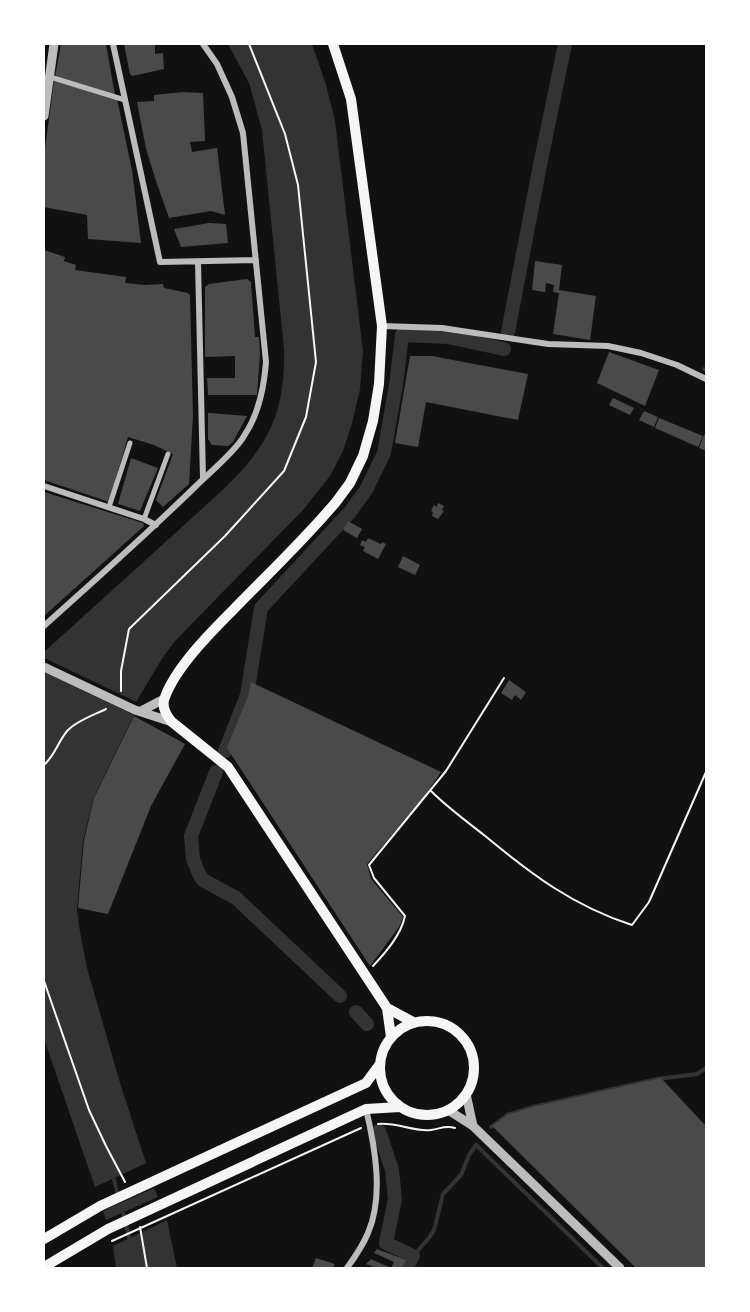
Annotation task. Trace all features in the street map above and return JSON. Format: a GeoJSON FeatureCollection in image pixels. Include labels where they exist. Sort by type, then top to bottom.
{"type":"FeatureCollection","features":[{"type":"Feature","properties":{"kind":"main road"},"geometry":{"type":"LineString","coordinates":[[333,44],[351,99],[382,326],[379,384],[373,421],[363,456],[350,483],[323,518],[207,636],[189,659],[164,699],[166,716],[228,767],[387,1008],[391,1037]]}},
{"type":"Feature","properties":{"kind":"main road"},"geometry":{"type":"LineString","coordinates":[[387,1008],[413,1022]]}},
{"type":"Feature","properties":{"kind":"main road"},"geometry":{"type":"LineString","coordinates":[[425,1020],[450,1026],[464,1040],[473,1057],[472,1083],[466,1094],[458,1104],[436,1114],[411,1113],[400,1107],[391,1099],[380,1076],[380,1064],[385,1045],[404,1026],[413,1022],[425,1020]]}},
{"type":"Feature","properties":{"kind":"main road"},"geometry":{"type":"LineString","coordinates":[[44,1239],[100,1206],[366,1083],[380,1064]]}},
{"type":"Feature","properties":{"kind":"main road"},"geometry":{"type":"LineString","coordinates":[[44,1267],[108,1229],[366,1109],[400,1107]]}},
{"type":"Feature","properties":{"kind":"street"},"geometry":{"type":"LineString","coordinates":[[44,116],[54,44]]}},
{"type":"Feature","properties":{"kind":"street"},"geometry":{"type":"LineString","coordinates":[[113,44],[160,262],[256,260]]}},
{"type":"Feature","properties":{"kind":"street"},"geometry":{"type":"LineString","coordinates":[[44,626],[156,525],[244,438],[257,411],[264,383],[264,340],[243,133],[232,97],[217,64],[203,44]]}},
{"type":"Feature","properties":{"kind":"street"},"geometry":{"type":"LineString","coordinates":[[50,77],[125,100]]}},
{"type":"Feature","properties":{"kind":"street"},"geometry":{"type":"LineString","coordinates":[[198,262],[203,479]]}},
{"type":"Feature","properties":{"kind":"street"},"geometry":{"type":"LineString","coordinates":[[382,326],[442,328],[548,344],[608,346],[641,353],[677,365],[706,379]]}},
{"type":"Feature","properties":{"kind":"street"},"geometry":{"type":"LineString","coordinates":[[110,507],[130,443]]}},
{"type":"Feature","properties":{"kind":"street"},"geometry":{"type":"LineString","coordinates":[[144,519],[168,454]]}},
{"type":"Feature","properties":{"kind":"street"},"geometry":{"type":"LineString","coordinates":[[44,486],[110,507],[156,525]]}},
{"type":"Feature","properties":{"kind":"street"},"geometry":{"type":"LineString","coordinates":[[44,667],[138,710],[172,722]]}},
{"type":"Feature","properties":{"kind":"street"},"geometry":{"type":"LineString","coordinates":[[138,710],[164,699]]}},
{"type":"Feature","properties":{"kind":"street"},"geometry":{"type":"LineString","coordinates":[[466,1094],[473,1126]]}},
{"type":"Feature","properties":{"kind":"street"},"geometry":{"type":"LineString","coordinates":[[347,1269],[369,1232],[375,1209],[376,1175],[366,1109]]}},
{"type":"Feature","properties":{"kind":"street"},"geometry":{"type":"LineString","coordinates":[[448,1110],[473,1126],[620,1269]]}},
{"type":"Feature","properties":{"kind":"path"},"geometry":{"type":"LineString","coordinates":[[115,699],[121,690],[121,671],[129,629],[225,536],[284,471],[306,417],[316,362],[298,186],[285,134],[249,44]]}},
{"type":"Feature","properties":{"kind":"path"},"geometry":{"type":"LineString","coordinates":[[365,975],[385,954],[402,928],[405,916],[374,878],[369,865],[446,771],[504,678]]}},
{"type":"Feature","properties":{"kind":"path"},"geometry":{"type":"LineString","coordinates":[[44,765],[53,757],[68,730],[108,708]]}},
{"type":"Feature","properties":{"kind":"path"},"geometry":{"type":"LineString","coordinates":[[431,791],[526,870],[563,895],[607,917],[632,925],[649,902],[706,772]]}},
{"type":"Feature","properties":{"kind":"path"},"geometry":{"type":"LineString","coordinates":[[44,981],[89,1110],[128,1188]]}},
{"type":"Feature","properties":{"kind":"path"},"geometry":{"type":"LineString","coordinates":[[112,1241],[370,1125],[392,1123],[430,1130],[451,1127],[464,1134],[473,1126]]}},
{"type":"Feature","properties":{"kind":"path"},"geometry":{"type":"LineString","coordinates":[[140,1228],[147,1269]]}},
{"type":"Feature","properties":{"kind":"shaded area"},"geometry":{"type":"Polygon","coordinates":[[[228,44],[312,44],[335,121],[363,351],[360,389],[343,451],[330,476],[303,510],[176,640],[136,702],[44,658],[44,652],[239,474],[258,450],[271,427],[279,406],[283,383],[284,349],[262,130],[249,83],[228,44]]]}},
{"type":"Feature","properties":{"kind":"shaded area"},"geometry":{"type":"Polygon","coordinates":[[[44,672],[134,715],[94,797],[83,840],[77,909],[87,968],[146,1163],[95,1187],[44,1039],[44,672]]]}},
{"type":"Feature","properties":{"kind":"shaded area"},"geometry":{"type":"Polygon","coordinates":[[[154,1188],[158,1197],[106,1220],[103,1211],[154,1188]]]}},
{"type":"Feature","properties":{"kind":"shaded area"},"geometry":{"type":"Polygon","coordinates":[[[167,1220],[177,1268],[116,1268],[113,1246],[167,1220]]]}},
{"type":"Feature","properties":{"kind":"pier"},"geometry":{"type":"Polygon","coordinates":[[[44,658],[138,703],[137,705],[44,661],[44,658]]]}},
{"type":"Feature","properties":{"kind":"building"},"geometry":{"type":"Polygon","coordinates":[[[61,44],[106,44],[115,95],[55,77],[61,44]]]}},
{"type":"Feature","properties":{"kind":"building"},"geometry":{"type":"Polygon","coordinates":[[[124,44],[155,44],[155,54],[163,53],[164,69],[132,76],[124,44]]]}},
{"type":"Feature","properties":{"kind":"building"},"geometry":{"type":"Polygon","coordinates":[[[54,81],[117,99],[132,170],[141,243],[88,239],[87,215],[44,207],[44,156],[54,81]]]}},
{"type":"Feature","properties":{"kind":"building"},"geometry":{"type":"Polygon","coordinates":[[[183,92],[203,93],[205,141],[190,142],[192,152],[217,148],[225,215],[211,211],[169,218],[156,181],[146,149],[137,102],[154,101],[154,95],[183,92]]]}},
{"type":"Feature","properties":{"kind":"building"},"geometry":{"type":"Polygon","coordinates":[[[209,223],[226,224],[228,243],[181,247],[174,229],[209,223]]]}},
{"type":"Feature","properties":{"kind":"building"},"geometry":{"type":"Polygon","coordinates":[[[44,250],[65,257],[64,261],[76,265],[75,270],[126,277],[125,283],[163,284],[164,288],[190,295],[193,416],[189,484],[163,507],[156,500],[173,454],[128,437],[109,502],[44,480],[44,250]]]}},
{"type":"Feature","properties":{"kind":"building"},"geometry":{"type":"Polygon","coordinates":[[[535,261],[562,265],[559,290],[596,296],[590,340],[553,334],[559,293],[553,292],[554,285],[546,283],[545,292],[532,290],[535,261]]]}},
{"type":"Feature","properties":{"kind":"building"},"geometry":{"type":"Polygon","coordinates":[[[247,279],[251,282],[255,337],[259,337],[257,395],[208,395],[207,378],[235,378],[235,356],[205,357],[205,287],[209,284],[247,279]]]}},
{"type":"Feature","properties":{"kind":"building"},"geometry":{"type":"Polygon","coordinates":[[[609,352],[659,370],[645,406],[597,383],[609,352]]]}},
{"type":"Feature","properties":{"kind":"building"},"geometry":{"type":"Polygon","coordinates":[[[410,356],[432,356],[528,374],[518,420],[426,402],[418,447],[395,443],[410,356]]]}},
{"type":"Feature","properties":{"kind":"building"},"geometry":{"type":"Polygon","coordinates":[[[613,398],[634,408],[630,415],[609,405],[613,398]]]}},
{"type":"Feature","properties":{"kind":"building"},"geometry":{"type":"Polygon","coordinates":[[[644,411],[658,417],[654,427],[639,420],[644,411]]]}},
{"type":"Feature","properties":{"kind":"building"},"geometry":{"type":"Polygon","coordinates":[[[208,413],[247,416],[233,442],[228,446],[212,445],[208,439],[208,413]]]}},
{"type":"Feature","properties":{"kind":"building"},"geometry":{"type":"Polygon","coordinates":[[[659,418],[703,436],[698,447],[655,428],[659,418]]]}},
{"type":"Feature","properties":{"kind":"building"},"geometry":{"type":"Polygon","coordinates":[[[704,435],[706,436],[706,451],[699,448],[704,435]]]}},
{"type":"Feature","properties":{"kind":"building"},"geometry":{"type":"Polygon","coordinates":[[[131,458],[158,468],[140,511],[118,504],[131,458]]]}},
{"type":"Feature","properties":{"kind":"building"},"geometry":{"type":"Polygon","coordinates":[[[44,492],[143,523],[144,526],[44,616],[44,492]]]}},
{"type":"Feature","properties":{"kind":"building"},"geometry":{"type":"Polygon","coordinates":[[[438,503],[444,506],[442,510],[444,511],[438,519],[432,516],[431,511],[434,505],[437,507],[438,503]]]}},
{"type":"Feature","properties":{"kind":"building"},"geometry":{"type":"Polygon","coordinates":[[[348,521],[362,529],[357,538],[343,530],[348,521]]]}},
{"type":"Feature","properties":{"kind":"building"},"geometry":{"type":"Polygon","coordinates":[[[368,538],[386,544],[378,559],[363,551],[365,547],[360,545],[362,540],[366,542],[368,538]]]}},
{"type":"Feature","properties":{"kind":"building"},"geometry":{"type":"Polygon","coordinates":[[[403,556],[420,565],[415,575],[398,567],[403,556]]]}},
{"type":"Feature","properties":{"kind":"building"},"geometry":{"type":"Polygon","coordinates":[[[509,680],[526,692],[521,700],[515,695],[512,700],[501,693],[509,680]]]}},
{"type":"Feature","properties":{"kind":"building"},"geometry":{"type":"Polygon","coordinates":[[[251,682],[441,772],[423,798],[367,864],[371,879],[403,917],[399,927],[370,966],[227,748],[248,696],[251,682]]]}},
{"type":"Feature","properties":{"kind":"building"},"geometry":{"type":"Polygon","coordinates":[[[134,716],[185,744],[151,806],[108,914],[78,908],[84,840],[94,798],[134,716]]]}},
{"type":"Feature","properties":{"kind":"building"},"geometry":{"type":"Polygon","coordinates":[[[661,1078],[706,1126],[706,1268],[636,1268],[492,1126],[507,1115],[533,1107],[661,1078]]]}},
{"type":"Feature","properties":{"kind":"building"},"geometry":{"type":"Polygon","coordinates":[[[377,1249],[406,1260],[402,1268],[391,1268],[394,1262],[374,1253],[377,1249]]]}},
{"type":"Feature","properties":{"kind":"building"},"geometry":{"type":"Polygon","coordinates":[[[316,1258],[335,1264],[333,1268],[312,1268],[316,1258]]]}},
{"type":"Feature","properties":{"kind":"building"},"geometry":{"type":"Polygon","coordinates":[[[371,1259],[391,1268],[376,1268],[366,1264],[371,1259]]]}},
{"type":"Feature","properties":{"kind":"waterway"},"geometry":{"type":"LineString","coordinates":[[508,332],[565,44]]}},
{"type":"Feature","properties":{"kind":"waterway"},"geometry":{"type":"LineString","coordinates":[[225,751],[247,695],[261,608],[350,512],[366,490],[384,453],[402,335],[448,337],[504,349]]}},
{"type":"Feature","properties":{"kind":"waterway"},"geometry":{"type":"LineString","coordinates":[[216,772],[191,836],[193,859],[199,874],[203,880],[236,898],[340,996]]}},
{"type":"Feature","properties":{"kind":"waterway"},"geometry":{"type":"LineString","coordinates":[[356,1012],[367,1024]]}},
{"type":"Feature","properties":{"kind":"waterway"},"geometry":{"type":"LineString","coordinates":[[491,1127],[507,1115],[533,1107],[657,1079],[697,1074],[706,1068]]}},
{"type":"Feature","properties":{"kind":"waterway"},"geometry":{"type":"LineString","coordinates":[[379,1131],[392,1170],[395,1199],[386,1243],[413,1256],[406,1268]]}},
{"type":"Feature","properties":{"kind":"waterway"},"geometry":{"type":"LineString","coordinates":[[476,1145],[603,1268]]}},
{"type":"Feature","properties":{"kind":"waterway"},"geometry":{"type":"LineString","coordinates":[[413,1256],[434,1230],[443,1194],[461,1175],[476,1145]]}},
{"type":"Feature","properties":{"kind":"waterway"},"geometry":{"type":"LineString","coordinates":[[113,1176],[118,1195]]}},
{"type":"Feature","properties":{"kind":"waterway"},"geometry":{"type":"LineString","coordinates":[[122,1208],[130,1241]]}}]}
